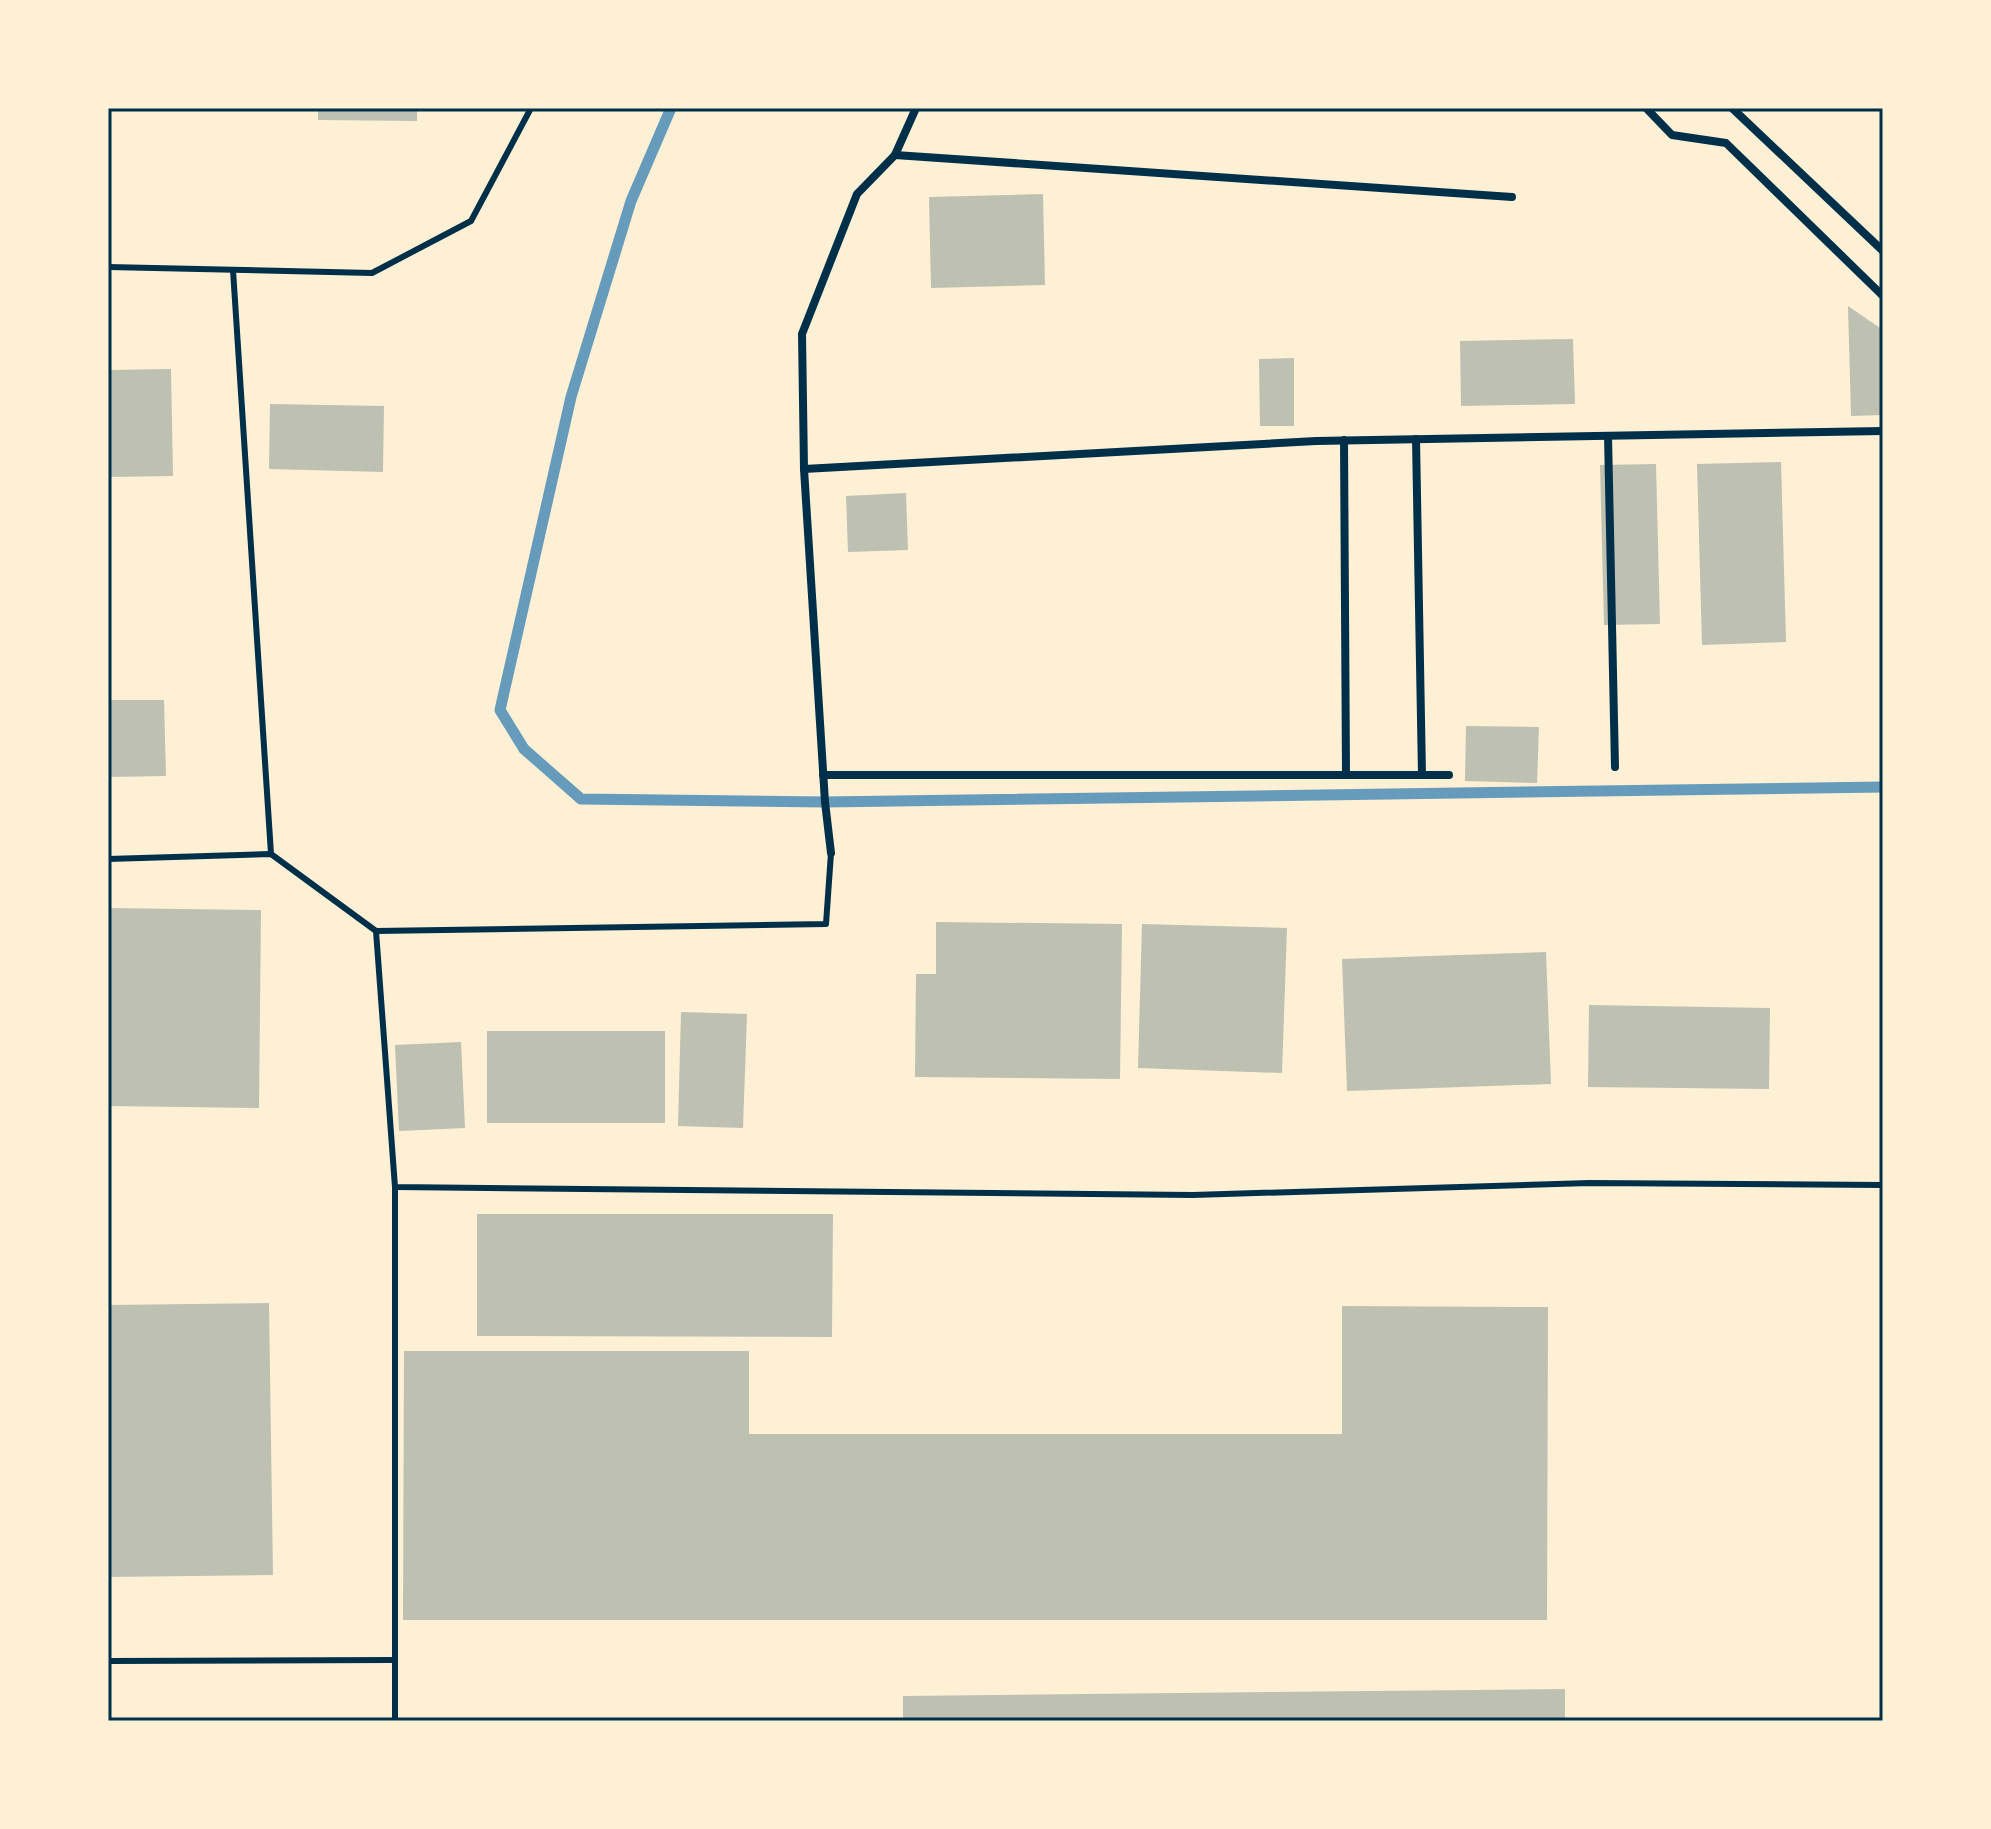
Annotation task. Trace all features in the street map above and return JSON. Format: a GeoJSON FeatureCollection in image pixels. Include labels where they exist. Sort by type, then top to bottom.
{"type":"FeatureCollection","features":[{"type":"Feature","properties":{"kind":"street"},"geometry":{"type":"LineString","coordinates":[[831,853],[823,775],[804,469],[802,334],[857,194],[895,155],[916,108]]}},
{"type":"Feature","properties":{"kind":"street"},"geometry":{"type":"LineString","coordinates":[[1646,108],[1672,135],[1726,143],[1883,296]]}},
{"type":"Feature","properties":{"kind":"street"},"geometry":{"type":"LineString","coordinates":[[1732,108],[1883,251]]}},
{"type":"Feature","properties":{"kind":"street"},"geometry":{"type":"LineString","coordinates":[[895,155],[1512,197]]}},
{"type":"Feature","properties":{"kind":"street"},"geometry":{"type":"LineString","coordinates":[[804,469],[1344,440],[1883,431]]}},
{"type":"Feature","properties":{"kind":"street"},"geometry":{"type":"LineString","coordinates":[[1608,436],[1615,767]]}},
{"type":"Feature","properties":{"kind":"street"},"geometry":{"type":"LineString","coordinates":[[1416,439],[1422,775]]}},
{"type":"Feature","properties":{"kind":"street"},"geometry":{"type":"LineString","coordinates":[[1344,440],[1346,775]]}},
{"type":"Feature","properties":{"kind":"street"},"geometry":{"type":"LineString","coordinates":[[823,775],[1449,775]]}},
{"type":"Feature","properties":{"kind":"lane"},"geometry":{"type":"LineString","coordinates":[[108,267],[372,273],[471,221],[531,108]]}},
{"type":"Feature","properties":{"kind":"lane"},"geometry":{"type":"LineString","coordinates":[[233,270],[271,854]]}},
{"type":"Feature","properties":{"kind":"lane"},"geometry":{"type":"LineString","coordinates":[[108,859],[271,854],[376,931],[826,924],[831,853]]}},
{"type":"Feature","properties":{"kind":"lane"},"geometry":{"type":"LineString","coordinates":[[376,931],[395,1187],[395,1721]]}},
{"type":"Feature","properties":{"kind":"lane"},"geometry":{"type":"LineString","coordinates":[[395,1187],[1193,1195],[1589,1183],[1883,1185]]}},
{"type":"Feature","properties":{"kind":"lane"},"geometry":{"type":"LineString","coordinates":[[108,1661],[393,1660]]}},
{"type":"Feature","properties":{"kind":"building"},"geometry":{"type":"Polygon","coordinates":[[[318,108],[417,108],[417,121],[318,120],[318,108]]]}},
{"type":"Feature","properties":{"kind":"building"},"geometry":{"type":"Polygon","coordinates":[[[1043,194],[1045,285],[931,288],[929,197],[1043,194]]]}},
{"type":"Feature","properties":{"kind":"building"},"geometry":{"type":"Polygon","coordinates":[[[1848,306],[1883,330],[1883,415],[1851,416],[1848,306]]]}},
{"type":"Feature","properties":{"kind":"building"},"geometry":{"type":"Polygon","coordinates":[[[1573,339],[1575,404],[1461,406],[1460,341],[1573,339]]]}},
{"type":"Feature","properties":{"kind":"building"},"geometry":{"type":"Polygon","coordinates":[[[1294,358],[1294,426],[1260,426],[1259,359],[1294,358]]]}},
{"type":"Feature","properties":{"kind":"building"},"geometry":{"type":"Polygon","coordinates":[[[171,369],[173,476],[108,477],[108,370],[171,369]]]}},
{"type":"Feature","properties":{"kind":"building"},"geometry":{"type":"Polygon","coordinates":[[[270,404],[384,406],[383,472],[269,469],[270,404]]]}},
{"type":"Feature","properties":{"kind":"building"},"geometry":{"type":"Polygon","coordinates":[[[1781,462],[1786,642],[1702,645],[1697,464],[1781,462]]]}},
{"type":"Feature","properties":{"kind":"building"},"geometry":{"type":"Polygon","coordinates":[[[1656,464],[1660,624],[1604,625],[1600,465],[1656,464]]]}},
{"type":"Feature","properties":{"kind":"building"},"geometry":{"type":"Polygon","coordinates":[[[906,493],[908,550],[848,552],[846,496],[906,493]]]}},
{"type":"Feature","properties":{"kind":"building"},"geometry":{"type":"Polygon","coordinates":[[[108,700],[164,700],[166,776],[108,777],[108,700]]]}},
{"type":"Feature","properties":{"kind":"building"},"geometry":{"type":"Polygon","coordinates":[[[1466,726],[1539,727],[1537,783],[1465,781],[1466,726]]]}},
{"type":"Feature","properties":{"kind":"building"},"geometry":{"type":"Polygon","coordinates":[[[108,908],[261,910],[259,1108],[108,1106],[108,908]]]}},
{"type":"Feature","properties":{"kind":"building"},"geometry":{"type":"Polygon","coordinates":[[[936,922],[1122,924],[1120,1079],[915,1077],[916,974],[936,974],[936,922]]]}},
{"type":"Feature","properties":{"kind":"building"},"geometry":{"type":"Polygon","coordinates":[[[1142,924],[1287,928],[1282,1073],[1138,1068],[1142,924]]]}},
{"type":"Feature","properties":{"kind":"building"},"geometry":{"type":"Polygon","coordinates":[[[1546,952],[1551,1084],[1347,1091],[1342,959],[1546,952]]]}},
{"type":"Feature","properties":{"kind":"building"},"geometry":{"type":"Polygon","coordinates":[[[1589,1005],[1770,1008],[1769,1089],[1588,1087],[1589,1005]]]}},
{"type":"Feature","properties":{"kind":"building"},"geometry":{"type":"Polygon","coordinates":[[[681,1012],[747,1014],[743,1128],[678,1126],[681,1012]]]}},
{"type":"Feature","properties":{"kind":"building"},"geometry":{"type":"Polygon","coordinates":[[[487,1031],[665,1031],[665,1123],[487,1123],[487,1031]]]}},
{"type":"Feature","properties":{"kind":"building"},"geometry":{"type":"Polygon","coordinates":[[[461,1042],[465,1128],[399,1131],[395,1045],[461,1042]]]}},
{"type":"Feature","properties":{"kind":"building"},"geometry":{"type":"Polygon","coordinates":[[[477,1214],[833,1214],[832,1337],[477,1336],[477,1214]]]}},
{"type":"Feature","properties":{"kind":"building"},"geometry":{"type":"Polygon","coordinates":[[[269,1303],[273,1575],[108,1577],[108,1305],[269,1303]]]}},
{"type":"Feature","properties":{"kind":"building"},"geometry":{"type":"Polygon","coordinates":[[[1342,1306],[1548,1307],[1547,1620],[403,1620],[404,1351],[749,1351],[749,1434],[1342,1434],[1342,1306]]]}},
{"type":"Feature","properties":{"kind":"building"},"geometry":{"type":"Polygon","coordinates":[[[1565,1689],[1565,1721],[903,1721],[903,1696],[1565,1689]]]}},
{"type":"Feature","properties":{"kind":"waterway"},"geometry":{"type":"LineString","coordinates":[[671,108],[631,201],[571,397],[500,710],[524,749],[581,799],[825,802],[1883,787]]}}]}
